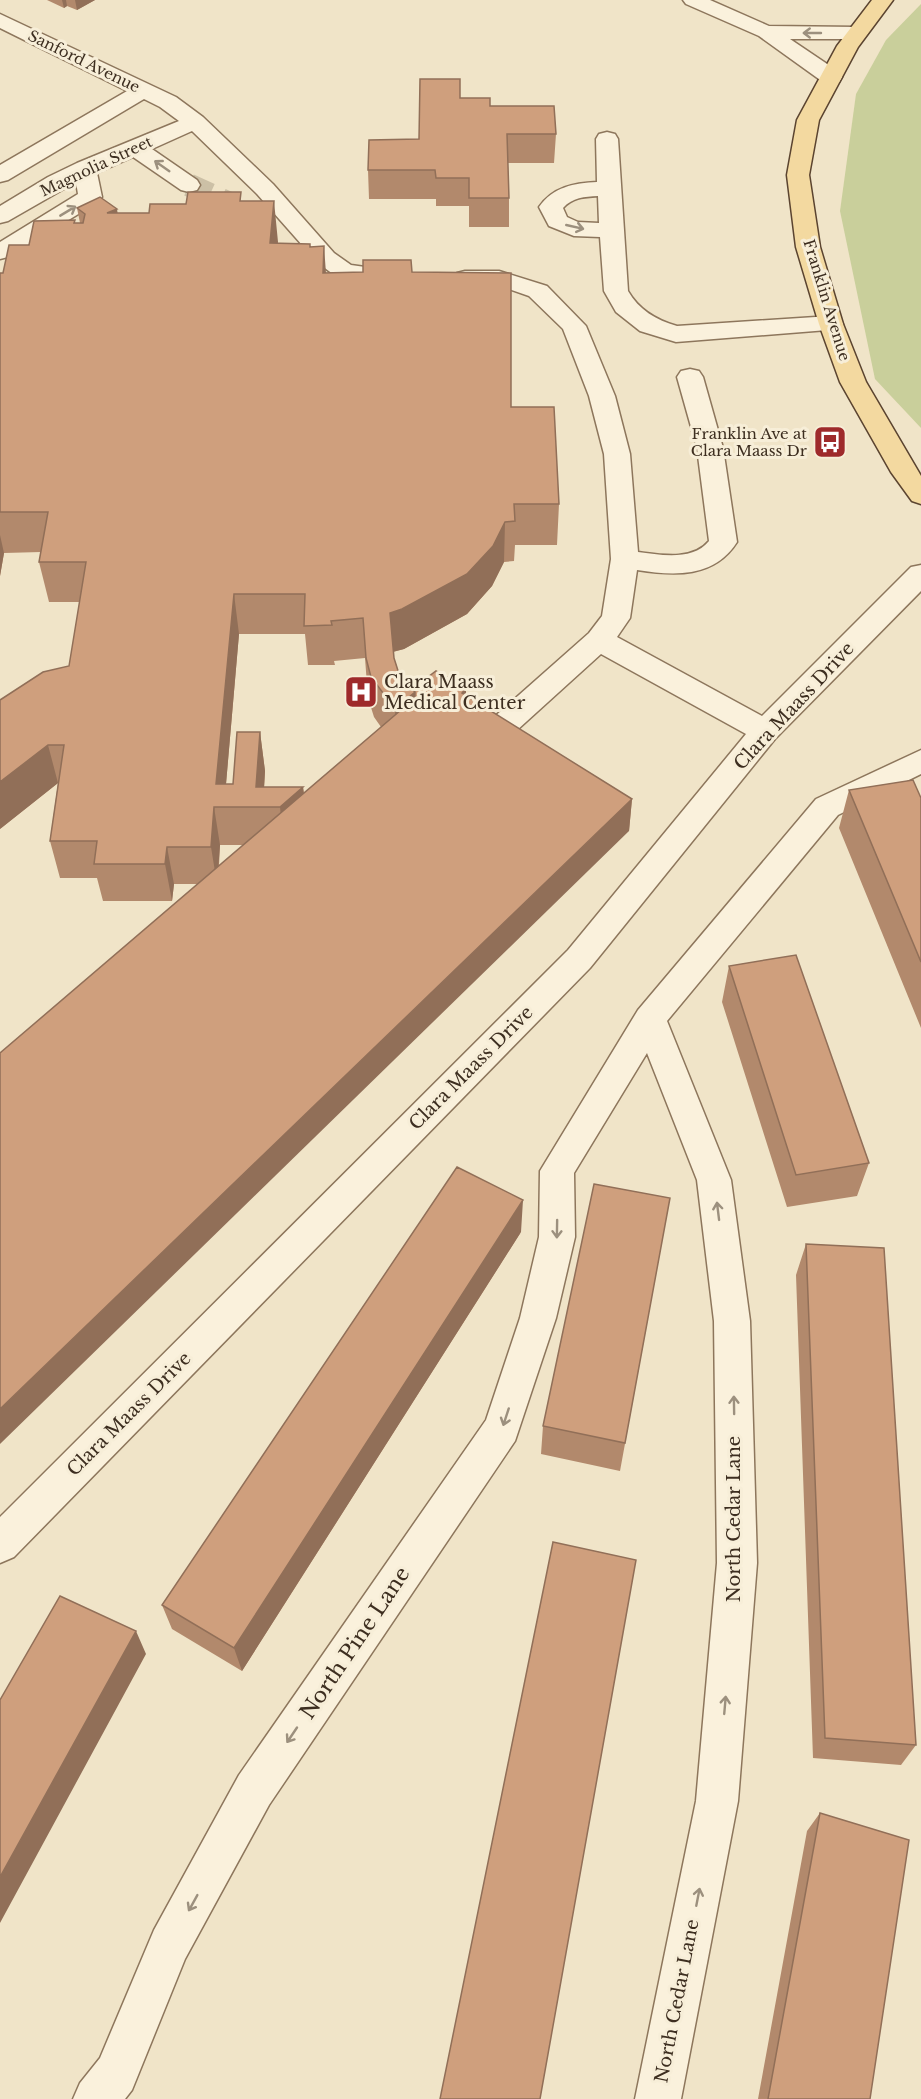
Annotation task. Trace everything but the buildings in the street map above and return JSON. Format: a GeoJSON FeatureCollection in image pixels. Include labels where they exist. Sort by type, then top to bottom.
{"type":"FeatureCollection","features":[{"type":"Feature","properties":{"kind":"main road","name":"Franklin Avenue"},"geometry":{"type":"LineString","coordinates":[[883,0],[857,33],[808,120],[798,176],[808,247],[831,324],[853,382],[900,466],[921,495]]}},
{"type":"Feature","properties":{"kind":"street"},"geometry":{"type":"LineString","coordinates":[[704,2],[766,32],[831,77]]}},
{"type":"Feature","properties":{"kind":"street","name":"Sanford Avenue"},"geometry":{"type":"LineString","coordinates":[[0,20],[168,102],[195,122],[283,209],[326,258],[345,272],[375,277],[499,278],[538,291],[574,326],[602,396],[617,454],[625,559],[616,618],[600,640],[486,741]]}},
{"type":"Feature","properties":{"kind":"street"},"geometry":{"type":"LineString","coordinates":[[766,32],[857,33]]}},
{"type":"Feature","properties":{"kind":"street"},"geometry":{"type":"LineString","coordinates":[[0,175],[144,90]]}},
{"type":"Feature","properties":{"kind":"street","name":"Magnolia Street"},"geometry":{"type":"LineString","coordinates":[[0,216],[56,182],[85,168],[195,122]]}},
{"type":"Feature","properties":{"kind":"street"},"geometry":{"type":"LineString","coordinates":[[607,139],[616,291],[625,307],[649,326],[676,334],[831,324]]}},
{"type":"Feature","properties":{"kind":"street"},"geometry":{"type":"LineString","coordinates":[[134,147],[189,185]]}},
{"type":"Feature","properties":{"kind":"street"},"geometry":{"type":"LineString","coordinates":[[0,252],[90,197],[85,168]]}},
{"type":"Feature","properties":{"kind":"street"},"geometry":{"type":"LineString","coordinates":[[610,189],[575,190],[557,198],[551,207],[557,221],[574,229],[611,231]]}},
{"type":"Feature","properties":{"kind":"street"},"geometry":{"type":"LineString","coordinates":[[254,207],[283,209]]}},
{"type":"Feature","properties":{"kind":"street"},"geometry":{"type":"LineString","coordinates":[[625,559],[653,564],[683,564],[711,556],[723,542],[710,448],[690,377]]}},
{"type":"Feature","properties":{"kind":"street","name":"Clara Maass Drive"},"geometry":{"type":"LineString","coordinates":[[0,1544],[579,958],[765,731],[921,574]]}},
{"type":"Feature","properties":{"kind":"street"},"geometry":{"type":"LineString","coordinates":[[600,640],[765,731]]}},
{"type":"Feature","properties":{"kind":"street"},"geometry":{"type":"LineString","coordinates":[[650,1019],[827,807],[921,761]]}},
{"type":"Feature","properties":{"kind":"street","name":"North Pine Lane"},"geometry":{"type":"LineString","coordinates":[[96,2099],[116,2074],[169,1946],[254,1790],[502,1429],[538,1318],[557,1237],[557,1171],[650,1019]]}},
{"type":"Feature","properties":{"kind":"street","name":"North Cedar Lane"},"geometry":{"type":"LineString","coordinates":[[650,1019],[714,1180],[732,1321],[737,1553],[717,1801],[658,2099]]}},
{"type":"Feature","properties":{"kind":"green space"},"geometry":{"type":"Polygon","coordinates":[[[921,4],[921,428],[875,379],[840,211],[856,94],[886,40],[921,4]]]}},
{"type":"Feature","properties":{"kind":"tunnel"},"geometry":{"type":"LineString","coordinates":[[189,185],[235,206]]}},
{"type":"Feature","properties":{"kind":"place","name":"Franklin Ave at Clara Maass Dr"},"geometry":{"type":"Point","coordinates":[830,442]}},
{"type":"Feature","properties":{"kind":"place","name":"Clara Maass Medical Center"},"geometry":{"type":"Point","coordinates":[361,692]}}]}
